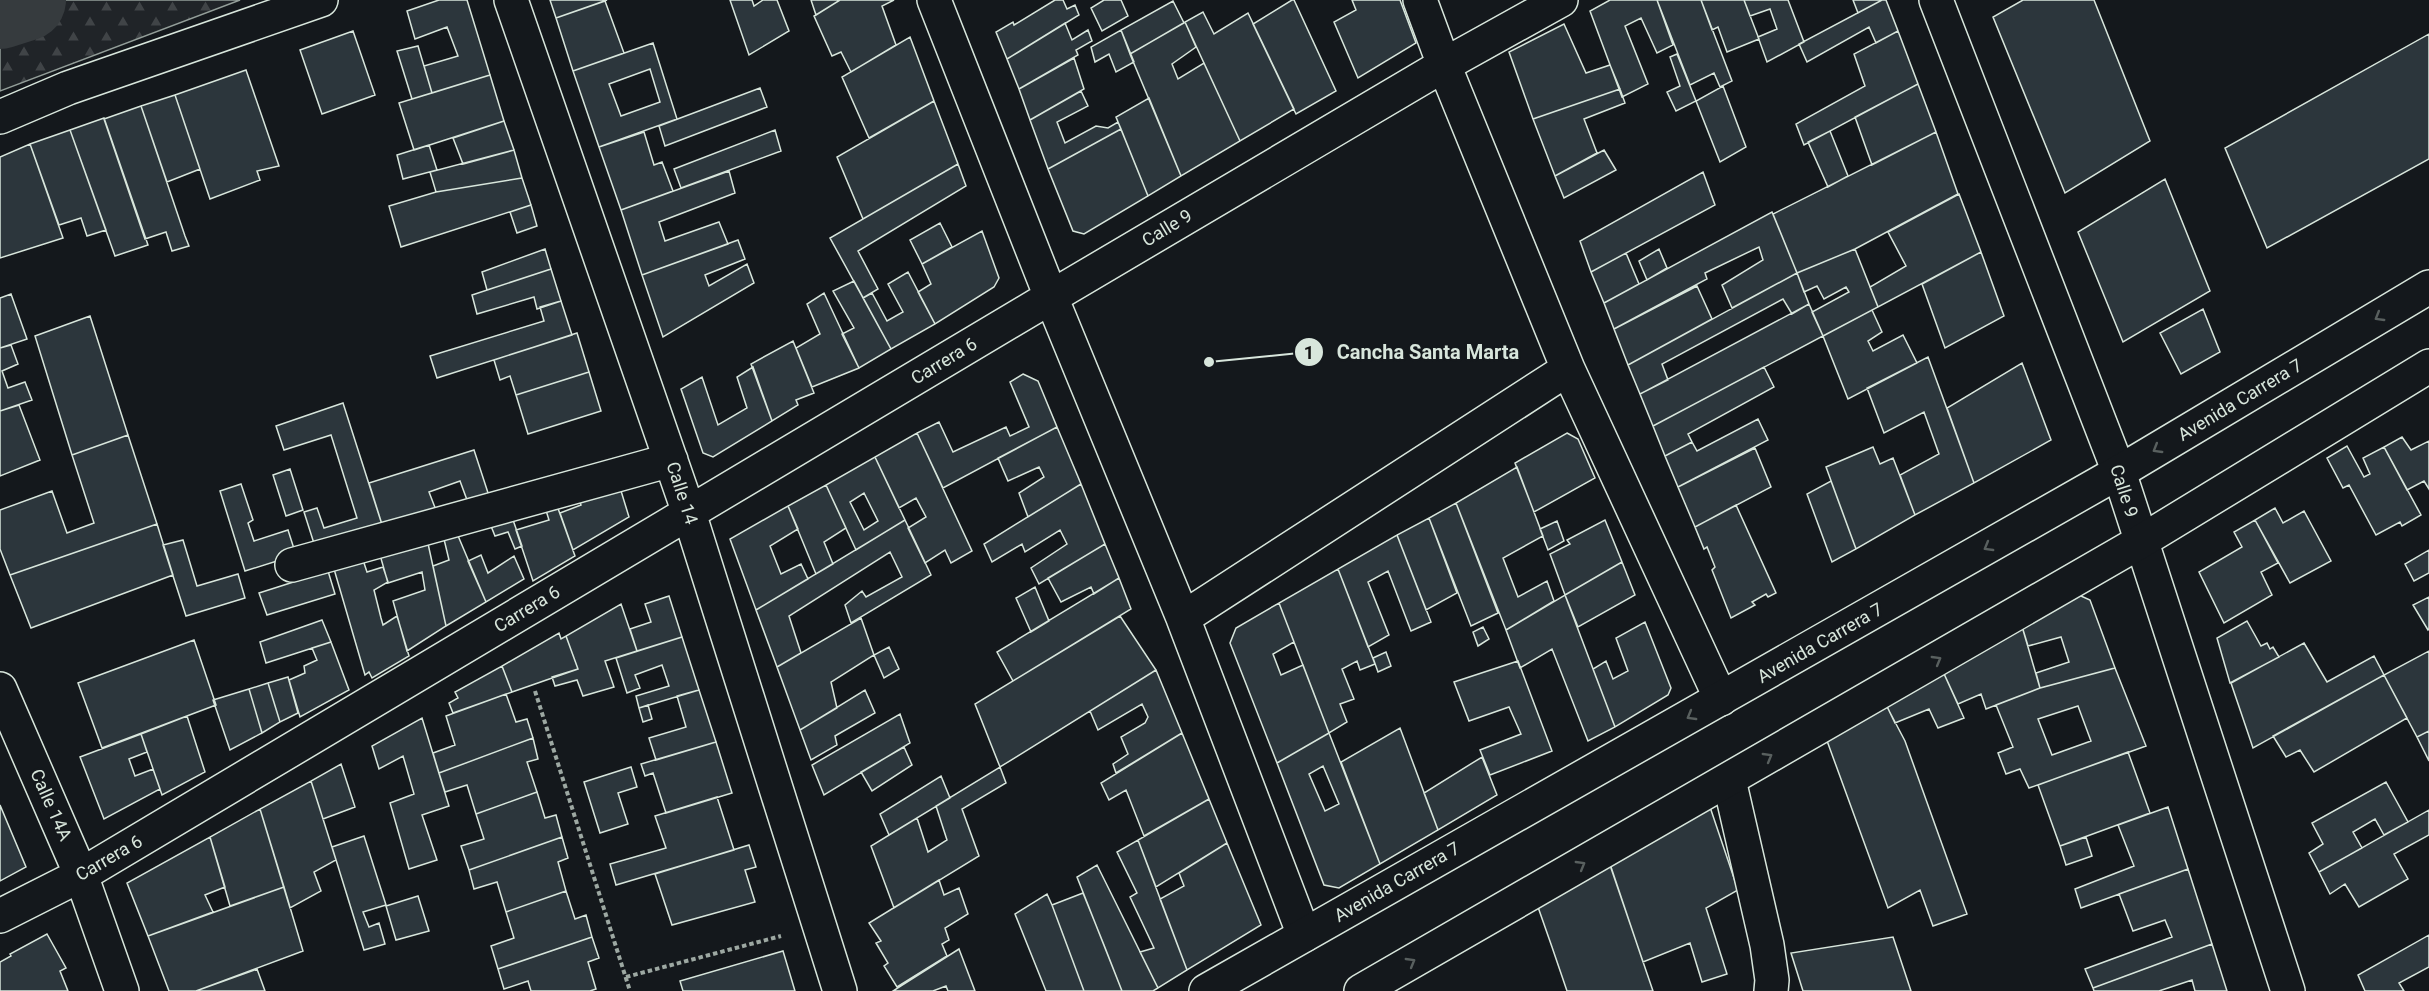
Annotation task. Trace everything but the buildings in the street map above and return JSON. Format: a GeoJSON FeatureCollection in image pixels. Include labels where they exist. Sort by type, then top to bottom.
{"type":"FeatureCollection","features":[{"type":"Feature","properties":{"kind":"street"},"geometry":{"type":"LineString","coordinates":[[0,117],[68,87],[321,0]]}},
{"type":"Feature","properties":{"kind":"street","name":"Calle 14"},"geometry":{"type":"LineString","coordinates":[[511,0],[671,460],[840,991]]}},
{"type":"Feature","properties":{"kind":"street"},"geometry":{"type":"LineString","coordinates":[[934,0],[1051,297],[1183,618],[1304,935]]}},
{"type":"Feature","properties":{"kind":"street"},"geometry":{"type":"LineString","coordinates":[[1420,0],[1444,65],[1568,369],[1721,699]]}},
{"type":"Feature","properties":{"kind":"street","name":"Calle 9"},"geometry":{"type":"LineString","coordinates":[[1051,297],[1444,65],[1561,0]]}},
{"type":"Feature","properties":{"kind":"street","name":"Calle 9"},"geometry":{"type":"LineString","coordinates":[[1936,0],[2119,472],[2288,991]]}},
{"type":"Feature","properties":{"kind":"street","name":"Avenida Carrera 7"},"geometry":{"type":"LineString","coordinates":[[1206,991],[2119,472],[2429,287]]}},
{"type":"Feature","properties":{"kind":"street","name":"Carrera 6"},"geometry":{"type":"LineString","coordinates":[[0,916],[81,875],[1051,297]]}},
{"type":"Feature","properties":{"kind":"street"},"geometry":{"type":"LineString","coordinates":[[1360,991],[2140,542],[2429,366]]}},
{"type":"Feature","properties":{"kind":"street"},"geometry":{"type":"LineString","coordinates":[[1183,618],[1568,369]]}},
{"type":"Feature","properties":{"kind":"street"},"geometry":{"type":"LineString","coordinates":[[292,565],[671,460]]}},
{"type":"Feature","properties":{"kind":"street","name":"Calle 14A"},"geometry":{"type":"LineString","coordinates":[[0,689],[81,875],[122,991]]}},
{"type":"Feature","properties":{"kind":"street"},"geometry":{"type":"LineString","coordinates":[[1729,780],[1767,945],[1772,980],[1771,991]]}},
{"type":"Feature","properties":{"kind":"path"},"geometry":{"type":"LineString","coordinates":[[535,691],[630,991]]}},
{"type":"Feature","properties":{"kind":"path"},"geometry":{"type":"LineString","coordinates":[[626,977],[820,926]]}},
{"type":"Feature","properties":{"kind":"green space"},"geometry":{"type":"Polygon","coordinates":[[[0,0],[240,0],[0,91],[0,0]]]}},
{"type":"Feature","properties":{"kind":"waterway"},"geometry":{"type":"LineString","coordinates":[[0,8],[25,0]]}},
{"type":"Feature","properties":{"kind":"place","name":"Cancha Santa Marta"},"geometry":{"type":"Point","coordinates":[1209,362]}}]}
